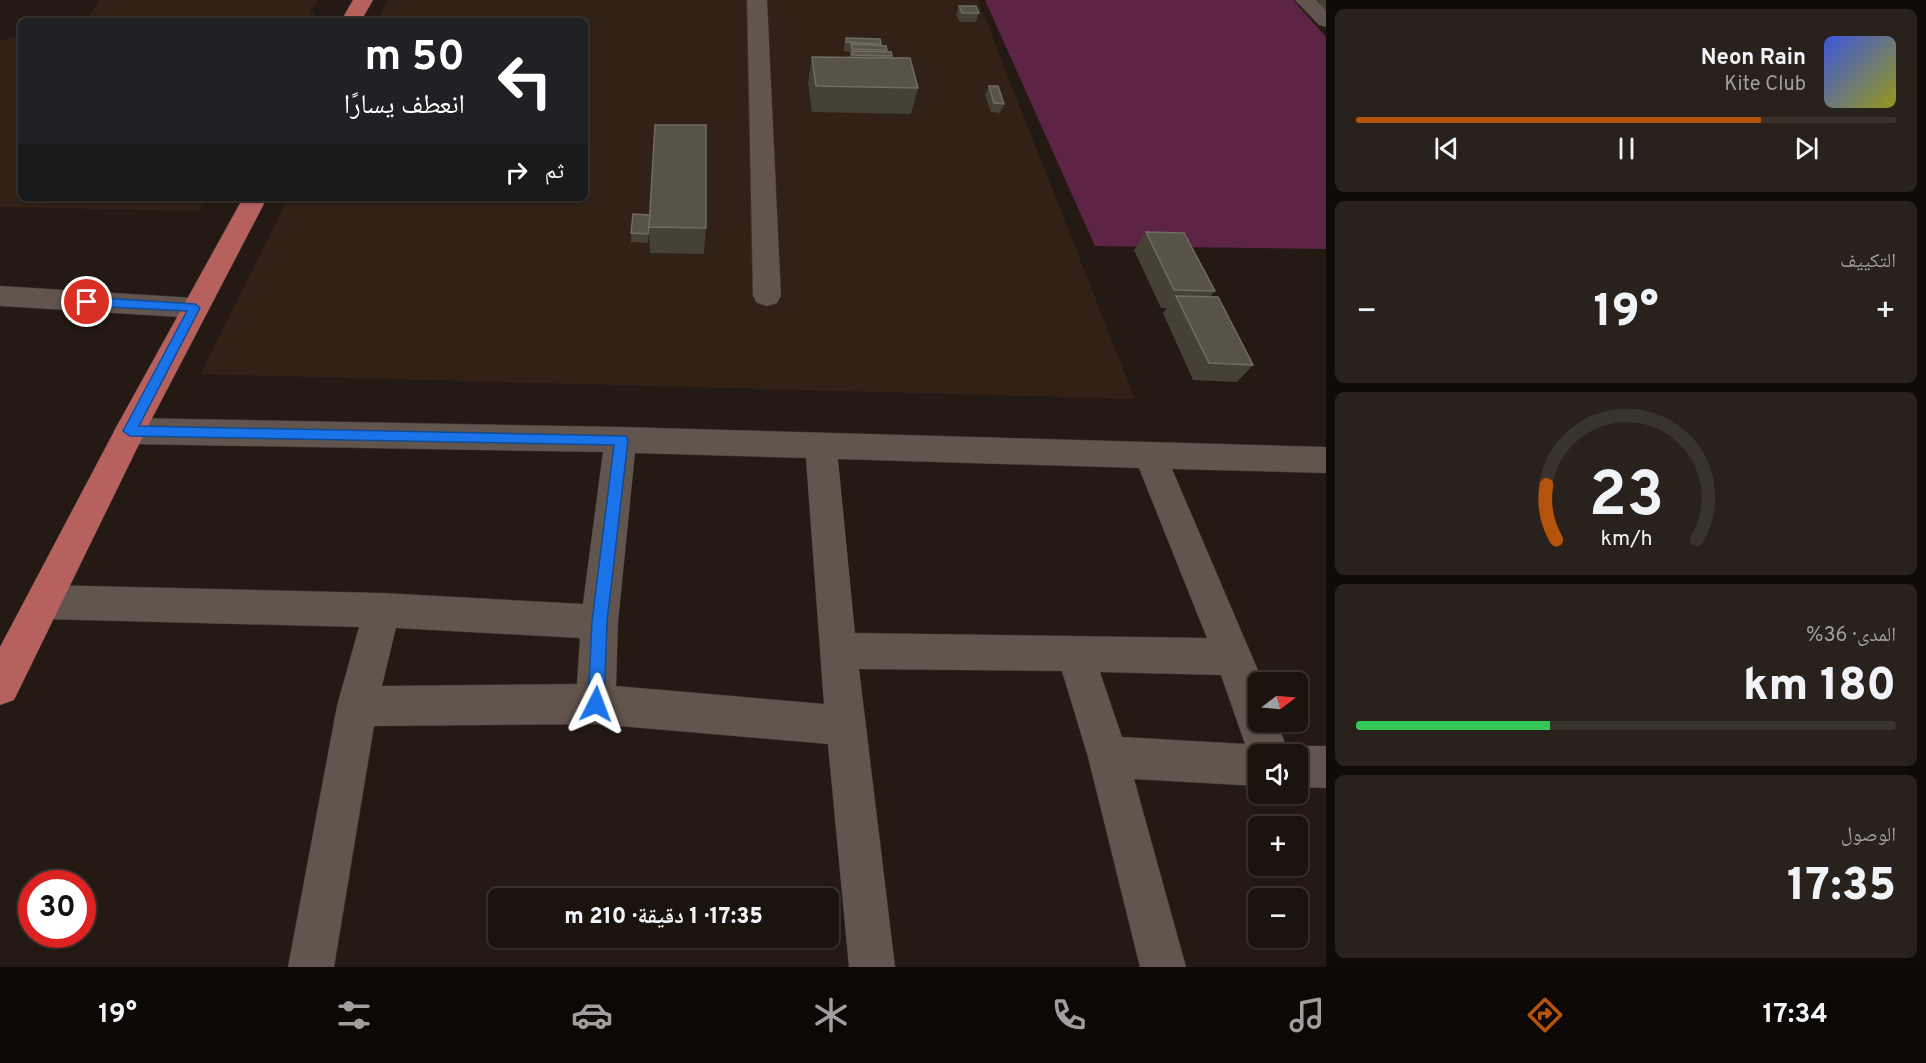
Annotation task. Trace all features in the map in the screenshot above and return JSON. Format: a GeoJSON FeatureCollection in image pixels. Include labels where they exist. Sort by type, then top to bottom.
{"type":"FeatureCollection","features":[{"type":"Feature","properties":{"kind":"main road"},"geometry":{"type":"LineString","coordinates":[[353,18],[363,0]]}},
{"type":"Feature","properties":{"kind":"main road"},"geometry":{"type":"LineString","coordinates":[[0,686],[130,431],[253,201]]}},
{"type":"Feature","properties":{"kind":"street"},"geometry":{"type":"LineString","coordinates":[[757,0],[767,296]]}},
{"type":"Feature","properties":{"kind":"street"},"geometry":{"type":"LineString","coordinates":[[1305,0],[1326,21]]}},
{"type":"Feature","properties":{"kind":"street"},"geometry":{"type":"LineString","coordinates":[[0,296],[195,308]]}},
{"type":"Feature","properties":{"kind":"street"},"geometry":{"type":"LineString","coordinates":[[130,431],[621,440],[1326,460]]}},
{"type":"Feature","properties":{"kind":"street"},"geometry":{"type":"LineString","coordinates":[[596,704],[599,622],[621,440]]}},
{"type":"Feature","properties":{"kind":"street"},"geometry":{"type":"LineString","coordinates":[[821,447],[845,726],[872,967]]}},
{"type":"Feature","properties":{"kind":"street"},"geometry":{"type":"LineString","coordinates":[[1150,454],[1234,657],[1265,744]]}},
{"type":"Feature","properties":{"kind":"street"},"geometry":{"type":"LineString","coordinates":[[44,602],[382,610],[599,622]]}},
{"type":"Feature","properties":{"kind":"street"},"geometry":{"type":"LineString","coordinates":[[311,967],[357,706],[382,610]]}},
{"type":"Feature","properties":{"kind":"street"},"geometry":{"type":"LineString","coordinates":[[838,651],[1234,657]]}},
{"type":"Feature","properties":{"kind":"street"},"geometry":{"type":"LineString","coordinates":[[1075,653],[1108,757],[1163,967]]}},
{"type":"Feature","properties":{"kind":"street"},"geometry":{"type":"LineString","coordinates":[[357,706],[596,704],[845,726]]}},
{"type":"Feature","properties":{"kind":"street"},"geometry":{"type":"LineString","coordinates":[[1108,757],[1248,764]]}},
{"type":"Feature","properties":{"kind":"street"},"geometry":{"type":"LineString","coordinates":[[1308,766],[1326,767]]}},
{"type":"Feature","properties":{"kind":"shaded area"},"geometry":{"type":"Polygon","coordinates":[[[99,0],[318,0],[310,11],[315,14],[313,18],[83,18],[90,14],[99,0]]]}},
{"type":"Feature","properties":{"kind":"shaded area"},"geometry":{"type":"Polygon","coordinates":[[[387,0],[978,0],[1135,399],[200,374],[286,201],[588,201],[588,18],[378,18],[387,0]]]}},
{"type":"Feature","properties":{"kind":"shaded area"},"geometry":{"type":"Polygon","coordinates":[[[985,0],[1293,0],[1326,37],[1326,249],[1095,246],[985,0]]]}},
{"type":"Feature","properties":{"kind":"shaded area"},"geometry":{"type":"Polygon","coordinates":[[[18,37],[18,201],[204,201],[198,211],[0,207],[0,41],[18,37]]]}},
{"type":"Feature","properties":{"kind":"building"},"geometry":{"type":"Polygon","coordinates":[[[959,6],[976,6],[979,13],[962,13],[959,6]]]}},
{"type":"Feature","properties":{"kind":"building"},"geometry":{"type":"Polygon","coordinates":[[[846,38],[880,39],[881,44],[846,42],[846,38]]]}},
{"type":"Feature","properties":{"kind":"building"},"geometry":{"type":"Polygon","coordinates":[[[851,44],[886,46],[887,50],[852,49],[851,44]]]}},
{"type":"Feature","properties":{"kind":"building"},"geometry":{"type":"Polygon","coordinates":[[[852,51],[891,52],[892,56],[852,55],[852,51]]]}},
{"type":"Feature","properties":{"kind":"building"},"geometry":{"type":"Polygon","coordinates":[[[812,57],[910,58],[918,88],[816,86],[812,57]]]}},
{"type":"Feature","properties":{"kind":"building"},"geometry":{"type":"Polygon","coordinates":[[[989,86],[998,86],[1004,104],[994,103],[989,86]]]}},
{"type":"Feature","properties":{"kind":"building"},"geometry":{"type":"Polygon","coordinates":[[[655,125],[706,125],[706,228],[649,227],[655,125]]]}},
{"type":"Feature","properties":{"kind":"building"},"geometry":{"type":"Polygon","coordinates":[[[633,214],[650,215],[648,234],[631,233],[633,214]]]}},
{"type":"Feature","properties":{"kind":"building"},"geometry":{"type":"Polygon","coordinates":[[[1146,232],[1184,233],[1215,291],[1174,290],[1146,232]]]}},
{"type":"Feature","properties":{"kind":"building"},"geometry":{"type":"Polygon","coordinates":[[[1176,296],[1218,297],[1253,365],[1209,363],[1176,296]]]}},
{"type":"Feature","properties":{"kind":"route"},"geometry":{"type":"LineString","coordinates":[[87,302],[195,308],[130,431],[621,440],[599,622],[596,704]]}}]}
